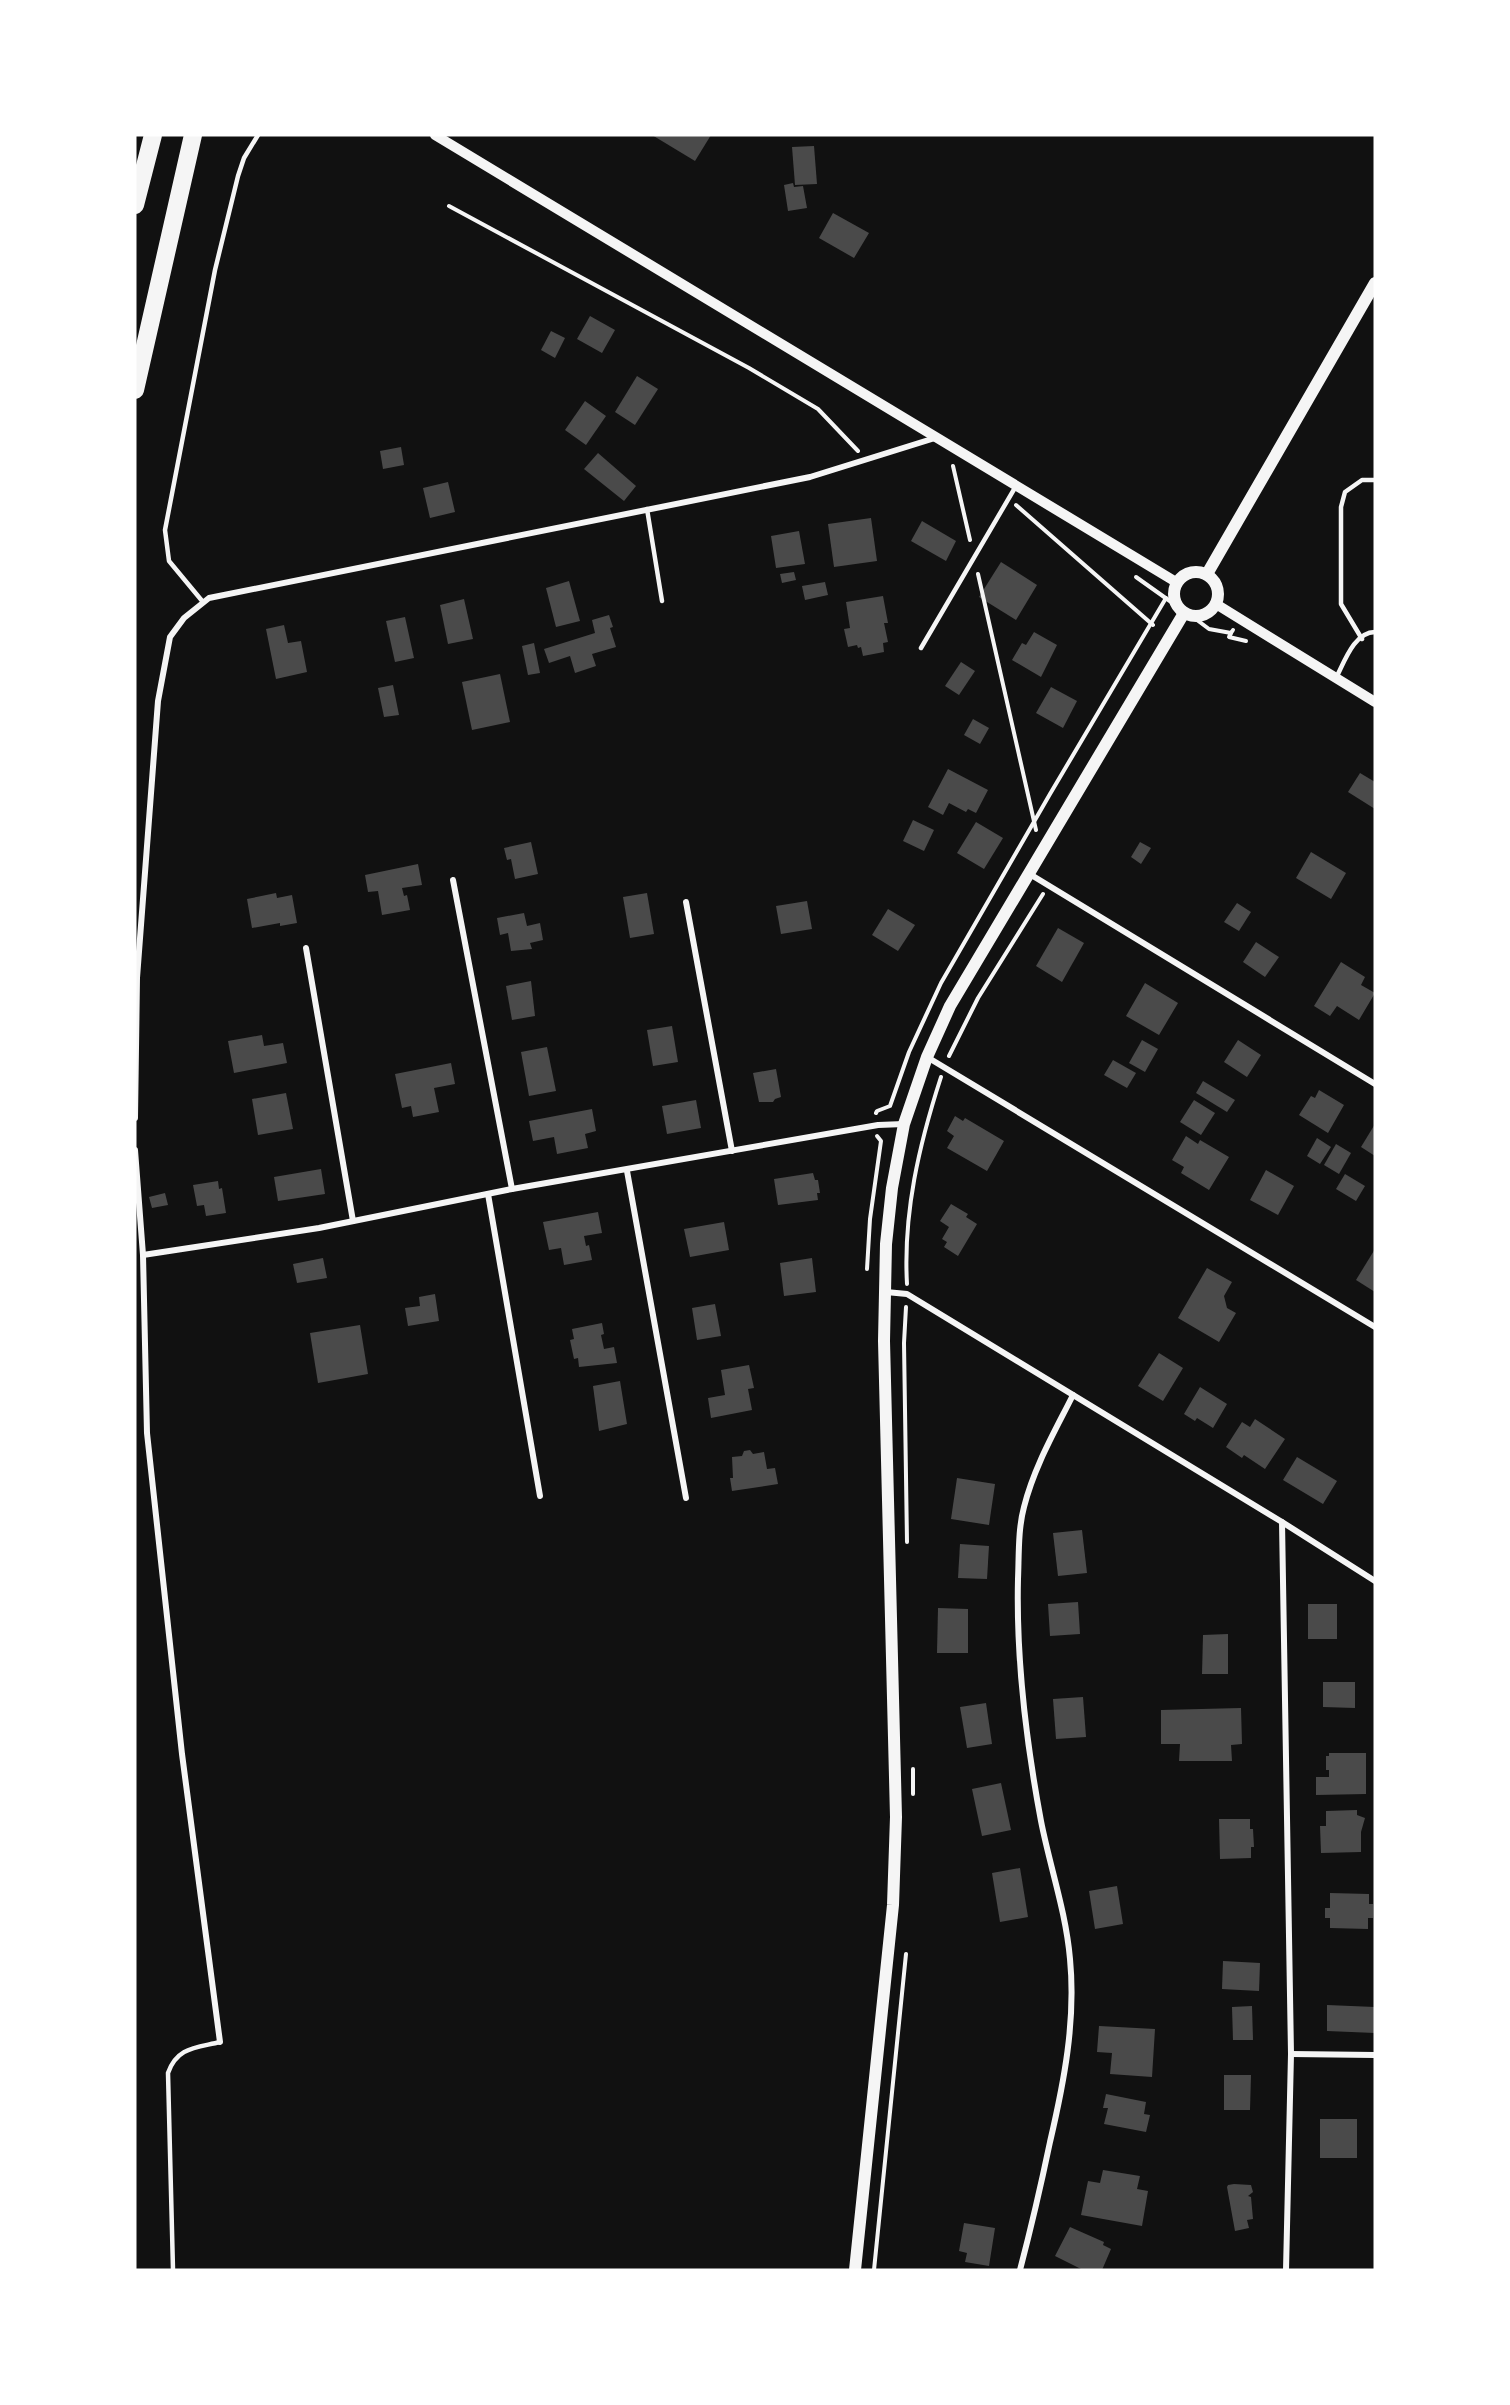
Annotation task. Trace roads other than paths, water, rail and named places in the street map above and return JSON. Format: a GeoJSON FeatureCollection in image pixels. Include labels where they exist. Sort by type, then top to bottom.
{"type":"FeatureCollection","features":[{"type":"Feature","properties":{"kind":"highway"},"geometry":{"type":"LineString","coordinates":[[135,206],[153,135]]}},
{"type":"Feature","properties":{"kind":"highway"},"geometry":{"type":"LineString","coordinates":[[135,390],[194,135]]}},
{"type":"Feature","properties":{"kind":"main road"},"geometry":{"type":"LineString","coordinates":[[1208,574],[1375,283]]}},
{"type":"Feature","properties":{"kind":"main road"},"geometry":{"type":"LineString","coordinates":[[1199,571],[1208,574],[1218,588],[1215,604],[1210,611],[1193,616],[1178,607],[1174,599],[1176,582],[1190,572],[1199,571]]}},
{"type":"Feature","properties":{"kind":"main road"},"geometry":{"type":"LineString","coordinates":[[855,2270],[893,1905],[896,1817],[885,1353],[886,1244],[892,1188],[904,1124],[927,1057],[950,1006],[1185,612]]}},
{"type":"Feature","properties":{"kind":"street"},"geometry":{"type":"LineString","coordinates":[[435,135],[1176,582]]}},
{"type":"Feature","properties":{"kind":"street"},"geometry":{"type":"LineString","coordinates":[[135,1118],[137,978],[158,701],[170,637],[184,618],[206,600],[810,477],[934,438]]}},
{"type":"Feature","properties":{"kind":"street"},"geometry":{"type":"LineString","coordinates":[[1215,604],[1375,702]]}},
{"type":"Feature","properties":{"kind":"street"},"geometry":{"type":"LineString","coordinates":[[1028,873],[1375,1084]]}},
{"type":"Feature","properties":{"kind":"street"},"geometry":{"type":"LineString","coordinates":[[453,880],[512,1189]]}},
{"type":"Feature","properties":{"kind":"street"},"geometry":{"type":"LineString","coordinates":[[686,902],[732,1151]]}},
{"type":"Feature","properties":{"kind":"street"},"geometry":{"type":"LineString","coordinates":[[306,948],[353,1221]]}},
{"type":"Feature","properties":{"kind":"street"},"geometry":{"type":"LineString","coordinates":[[927,1057],[1375,1327]]}},
{"type":"Feature","properties":{"kind":"street"},"geometry":{"type":"LineString","coordinates":[[143,1255],[353,1221],[512,1189],[878,1125],[904,1124]]}},
{"type":"Feature","properties":{"kind":"street"},"geometry":{"type":"LineString","coordinates":[[135,1150],[143,1255],[147,1433],[182,1754],[220,2042]]}},
{"type":"Feature","properties":{"kind":"street"},"geometry":{"type":"LineString","coordinates":[[627,1170],[686,1498]]}},
{"type":"Feature","properties":{"kind":"street"},"geometry":{"type":"LineString","coordinates":[[488,1194],[540,1496]]}},
{"type":"Feature","properties":{"kind":"street"},"geometry":{"type":"LineString","coordinates":[[886,1292],[907,1294],[1375,1581]]}},
{"type":"Feature","properties":{"kind":"street"},"geometry":{"type":"LineString","coordinates":[[1020,2270],[1033,2223],[1066,2072],[1070,1959],[1060,1900],[1041,1822],[1019,1674],[1017,1626],[1019,1549],[1023,1509],[1033,1474],[1073,1395]]}},
{"type":"Feature","properties":{"kind":"street"},"geometry":{"type":"LineString","coordinates":[[1282,1522],[1291,2054],[1286,2270]]}},
{"type":"Feature","properties":{"kind":"street"},"geometry":{"type":"LineString","coordinates":[[1291,2054],[1375,2055]]}},
{"type":"Feature","properties":{"kind":"lane"},"geometry":{"type":"LineString","coordinates":[[206,600],[169,561],[165,530],[218,260],[238,176],[244,158],[258,135]]}},
{"type":"Feature","properties":{"kind":"lane"},"geometry":{"type":"LineString","coordinates":[[1362,639],[1341,604],[1341,507],[1345,492],[1362,480],[1375,480]]}},
{"type":"Feature","properties":{"kind":"lane"},"geometry":{"type":"LineString","coordinates":[[921,648],[1016,486]]}},
{"type":"Feature","properties":{"kind":"lane"},"geometry":{"type":"LineString","coordinates":[[647,509],[662,600]]}},
{"type":"Feature","properties":{"kind":"lane"},"geometry":{"type":"LineString","coordinates":[[1336,678],[1353,646],[1370,632],[1375,632]]}},
{"type":"Feature","properties":{"kind":"lane"},"geometry":{"type":"LineString","coordinates":[[173,2270],[168,2073],[173,2060],[184,2052],[220,2042]]}}]}
